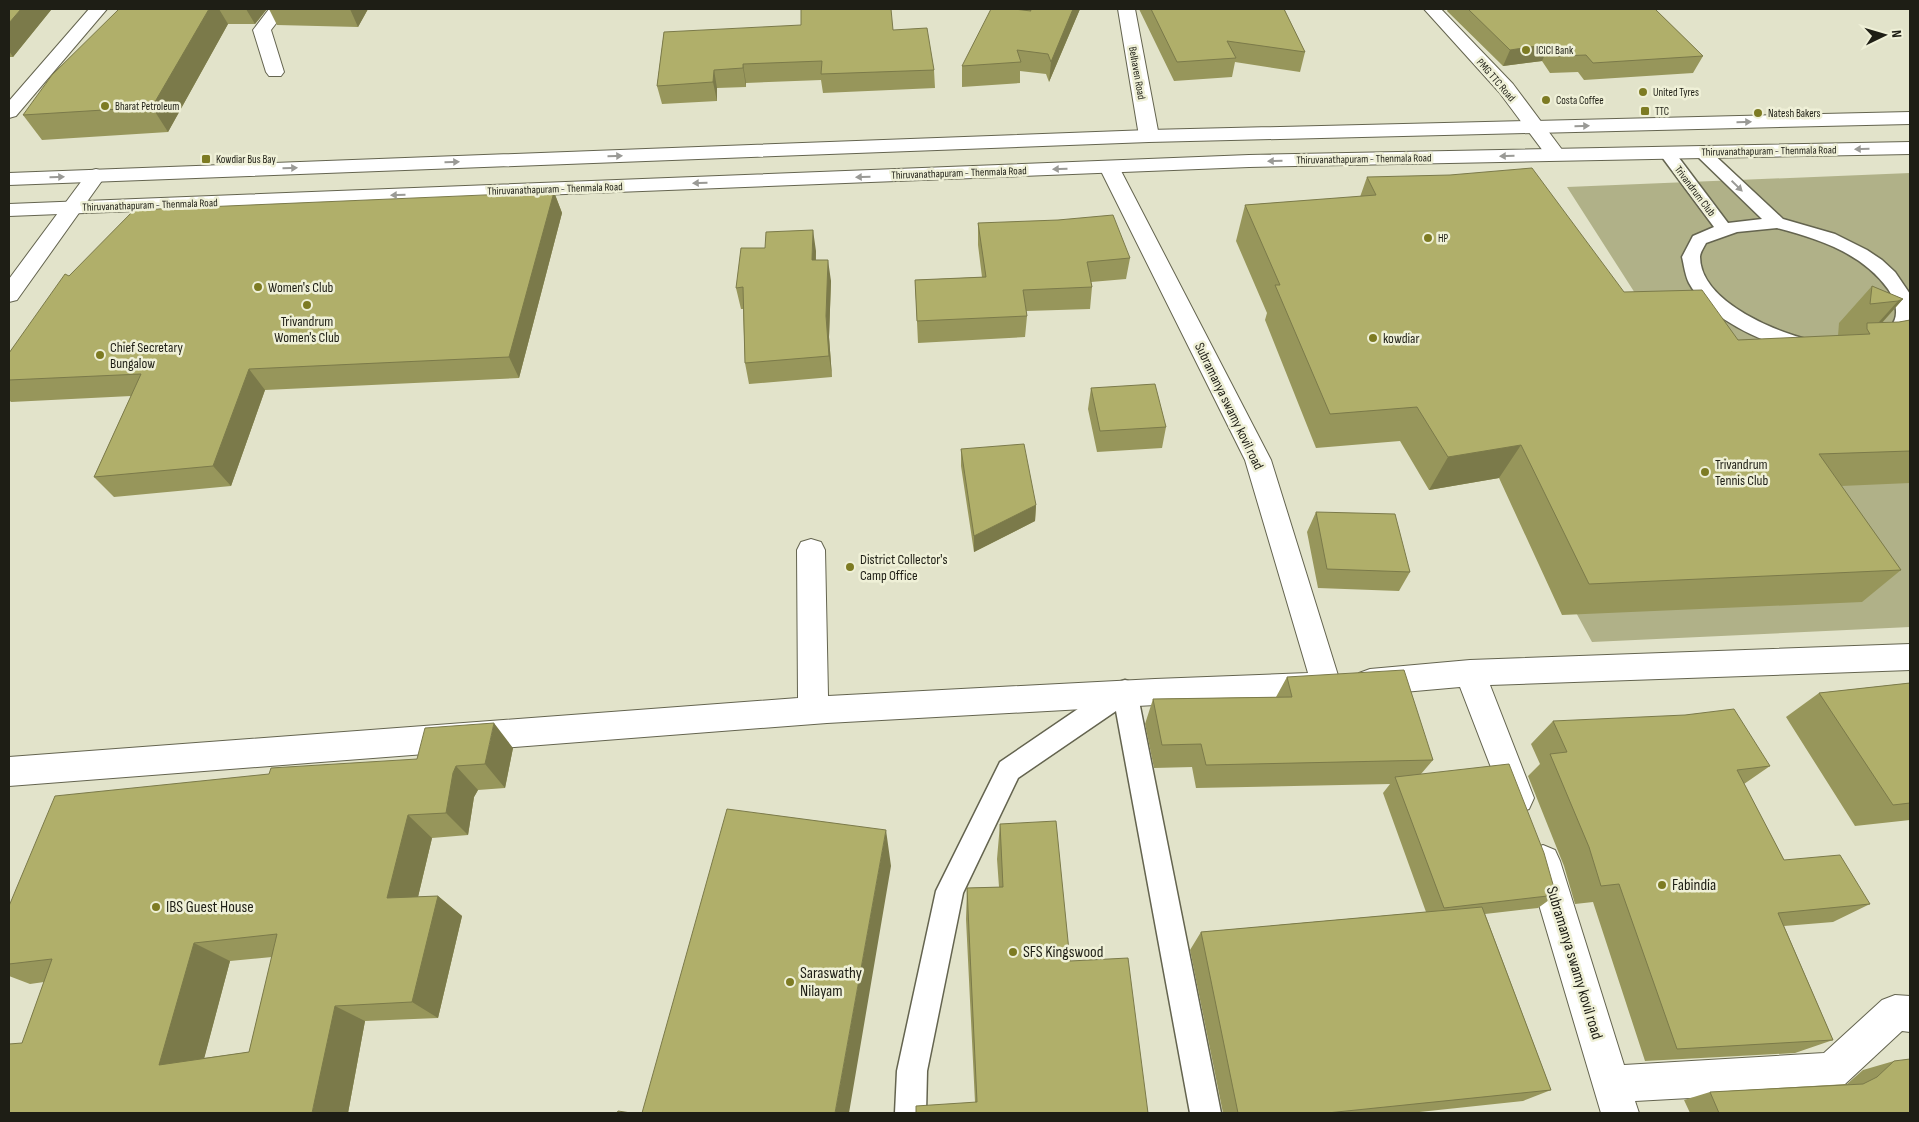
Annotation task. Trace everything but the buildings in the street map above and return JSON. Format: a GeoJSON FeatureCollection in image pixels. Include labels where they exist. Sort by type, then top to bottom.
{"type":"FeatureCollection","features":[{"type":"Feature","properties":{"kind":"main road"},"geometry":{"type":"LineString","coordinates":[[9,112],[98,9]]}},
{"type":"Feature","properties":{"kind":"main road"},"geometry":{"type":"LineString","coordinates":[[275,72],[262,30],[278,9]]}},
{"type":"Feature","properties":{"kind":"main road","name":"Belhaven Road"},"geometry":{"type":"LineString","coordinates":[[1126,9],[1149,136]]}},
{"type":"Feature","properties":{"kind":"main road","name":"PMG TTC Road"},"geometry":{"type":"LineString","coordinates":[[1432,9],[1506,88],[1556,156]]}},
{"type":"Feature","properties":{"kind":"main road"},"geometry":{"type":"LineString","coordinates":[[9,178],[1149,136],[1910,118]]}},
{"type":"Feature","properties":{"kind":"main road","name":"Thiruvanathapuram - Thenmala Road"},"geometry":{"type":"LineString","coordinates":[[9,210],[1249,162],[1910,148]]}},
{"type":"Feature","properties":{"kind":"main road","name":"Subramanya swamy kovil road"},"geometry":{"type":"LineString","coordinates":[[1109,167],[1258,460],[1326,685]]}},
{"type":"Feature","properties":{"kind":"main road"},"geometry":{"type":"LineString","coordinates":[[9,295],[96,175]]}},
{"type":"Feature","properties":{"kind":"main road"},"geometry":{"type":"LineString","coordinates":[[811,550],[814,710]]}},
{"type":"Feature","properties":{"kind":"main road"},"geometry":{"type":"LineString","coordinates":[[9,772],[814,710],[1125,691],[1326,685],[1470,673],[1910,657]]}},
{"type":"Feature","properties":{"kind":"main road","name":"Subramanya swamy kovil road"},"geometry":{"type":"LineString","coordinates":[[1470,673],[1545,867],[1616,1099]]}},
{"type":"Feature","properties":{"kind":"main road"},"geometry":{"type":"LineString","coordinates":[[1616,1099],[1832,1071],[1895,1013],[1910,1014]]}},
{"type":"Feature","properties":{"kind":"lane"},"geometry":{"type":"LineString","coordinates":[[1702,152],[1777,224]]}},
{"type":"Feature","properties":{"kind":"lane","name":"Trivandrum Club"},"geometry":{"type":"LineString","coordinates":[[1666,153],[1723,228]]}},
{"type":"Feature","properties":{"kind":"lane"},"geometry":{"type":"LineString","coordinates":[[1777,224],[1812,232],[1844,244],[1872,261],[1893,280],[1906,300],[1907,320],[1898,336],[1879,347],[1850,351],[1816,349],[1777,338],[1741,321],[1713,300],[1696,278],[1691,257],[1699,240],[1723,228],[1742,225],[1777,224]]}},
{"type":"Feature","properties":{"kind":"lane"},"geometry":{"type":"LineString","coordinates":[[910,1113],[912,1071],[950,890],[1009,770],[1125,691],[1206,1113]]}},
{"type":"Feature","properties":{"kind":"green space","name":"Trivandrum Tennis Club"},"geometry":{"type":"Polygon","coordinates":[[[1910,173],[1910,627],[1592,642],[1416,318],[1649,315],[1567,187],[1910,173]]]}},
{"type":"Feature","properties":{"kind":"place","name":"ICICI Bank"},"geometry":{"type":"Point","coordinates":[1526,50]}},
{"type":"Feature","properties":{"kind":"place","name":"United Tyres"},"geometry":{"type":"Point","coordinates":[1643,92]}},
{"type":"Feature","properties":{"kind":"place","name":"Costa Coffee"},"geometry":{"type":"Point","coordinates":[1546,100]}},
{"type":"Feature","properties":{"kind":"place","name":"Bharat Petroleum"},"geometry":{"type":"Point","coordinates":[105,106]}},
{"type":"Feature","properties":{"kind":"place","name":"TTC"},"geometry":{"type":"Point","coordinates":[1645,111]}},
{"type":"Feature","properties":{"kind":"place","name":"Natesh Bakers"},"geometry":{"type":"Point","coordinates":[1758,113]}},
{"type":"Feature","properties":{"kind":"place","name":"Kowdiar Bus Bay"},"geometry":{"type":"Point","coordinates":[206,159]}},
{"type":"Feature","properties":{"kind":"place","name":"HP"},"geometry":{"type":"Point","coordinates":[1428,238]}},
{"type":"Feature","properties":{"kind":"place","name":"Women's Club"},"geometry":{"type":"Point","coordinates":[258,287]}},
{"type":"Feature","properties":{"kind":"place","name":"Trivandrum Women's Club"},"geometry":{"type":"Point","coordinates":[307,305]}},
{"type":"Feature","properties":{"kind":"place","name":"kowdiar"},"geometry":{"type":"Point","coordinates":[1373,338]}},
{"type":"Feature","properties":{"kind":"place","name":"Chief Secretary Bungalow"},"geometry":{"type":"Point","coordinates":[100,355]}},
{"type":"Feature","properties":{"kind":"place","name":"Trivandrum Tennis Club"},"geometry":{"type":"Point","coordinates":[1705,472]}},
{"type":"Feature","properties":{"kind":"place","name":"District Collector's Camp Office"},"geometry":{"type":"Point","coordinates":[850,567]}},
{"type":"Feature","properties":{"kind":"place","name":"Fabindia"},"geometry":{"type":"Point","coordinates":[1662,885]}},
{"type":"Feature","properties":{"kind":"place","name":"IBS Guest House"},"geometry":{"type":"Point","coordinates":[156,907]}},
{"type":"Feature","properties":{"kind":"place","name":"SFS Kingswood"},"geometry":{"type":"Point","coordinates":[1013,952]}},
{"type":"Feature","properties":{"kind":"place","name":"Saraswathy Nilayam"},"geometry":{"type":"Point","coordinates":[790,982]}}]}
